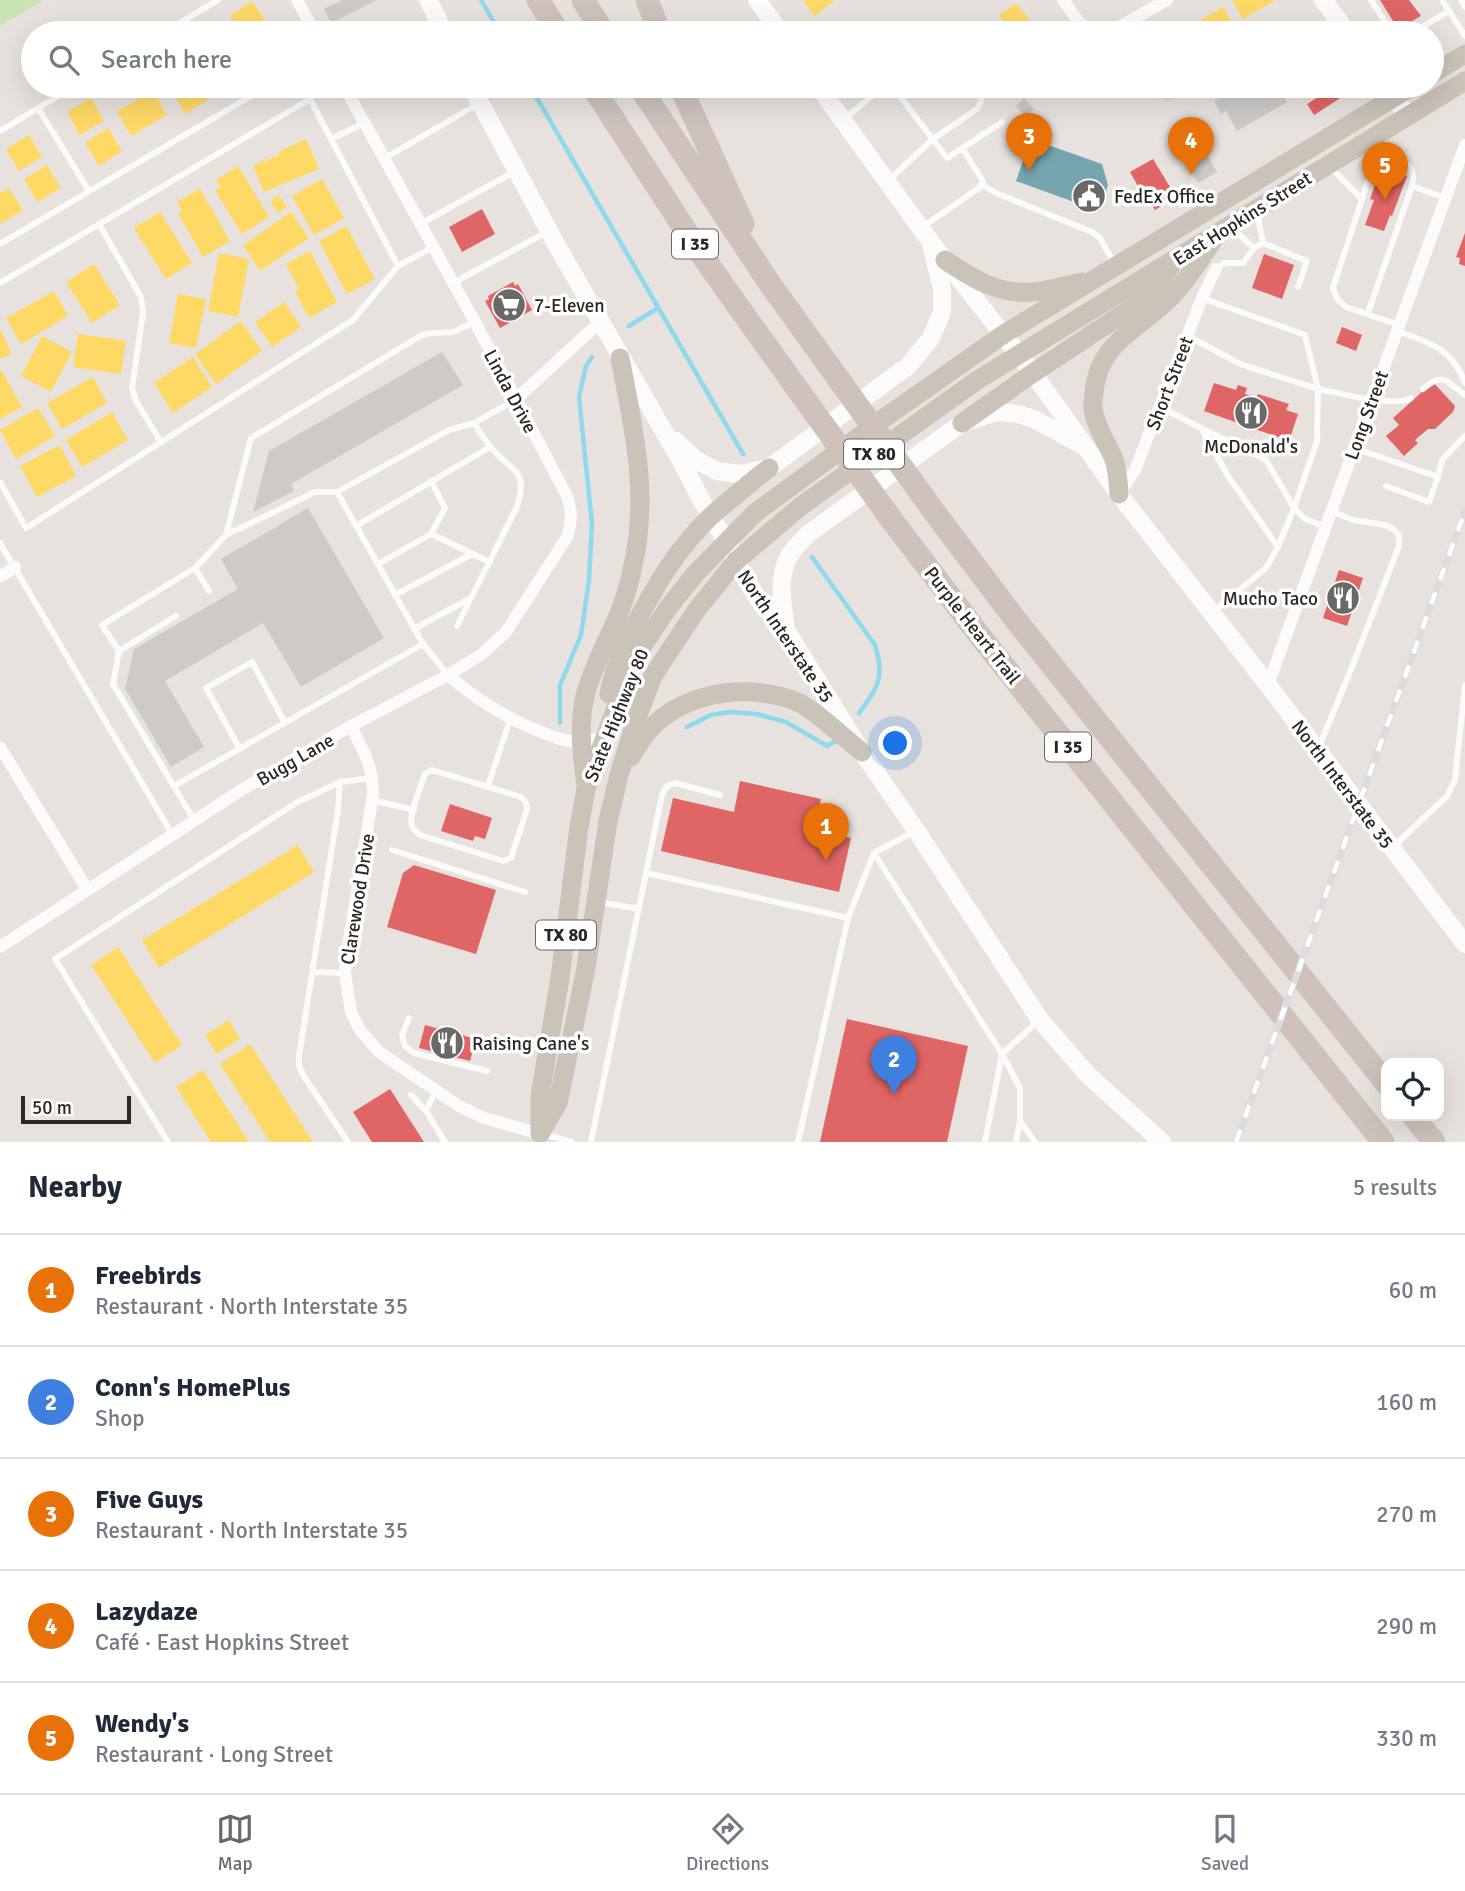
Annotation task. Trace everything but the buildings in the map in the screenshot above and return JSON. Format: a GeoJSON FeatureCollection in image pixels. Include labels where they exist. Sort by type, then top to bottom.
{"type":"FeatureCollection","features":[{"type":"Feature","properties":{"kind":"highway"},"geometry":{"type":"LineString","coordinates":[[538,0],[551,21]]}},
{"type":"Feature","properties":{"kind":"highway"},"geometry":{"type":"LineString","coordinates":[[583,0],[596,21]]}},
{"type":"Feature","properties":{"kind":"highway"},"geometry":{"type":"LineString","coordinates":[[647,0],[655,21]]}},
{"type":"Feature","properties":{"kind":"highway","name":"Purple Heart Trail"},"geometry":{"type":"LineString","coordinates":[[600,98],[697,248],[891,519],[980,636],[1383,1142]]}},
{"type":"Feature","properties":{"kind":"highway","name":"Purple Heart Trail"},"geometry":{"type":"LineString","coordinates":[[647,98],[838,382],[935,513],[1024,629],[1381,1077]]}},
{"type":"Feature","properties":{"kind":"highway"},"geometry":{"type":"LineString","coordinates":[[685,98],[770,284]]}},
{"type":"Feature","properties":{"kind":"highway"},"geometry":{"type":"LineString","coordinates":[[1417,1121],[1434,1142]]}},
{"type":"Feature","properties":{"kind":"main road"},"geometry":{"type":"LineString","coordinates":[[428,0],[438,21]]}},
{"type":"Feature","properties":{"kind":"main road"},"geometry":{"type":"LineString","coordinates":[[1324,0],[1339,21]]}},
{"type":"Feature","properties":{"kind":"main road"},"geometry":{"type":"LineString","coordinates":[[764,3],[774,21]]}},
{"type":"Feature","properties":{"kind":"main road"},"geometry":{"type":"LineString","coordinates":[[1444,67],[1465,54]]}},
{"type":"Feature","properties":{"kind":"main road","name":"East Hopkins Street"},"geometry":{"type":"LineString","coordinates":[[1444,94],[1465,81]]}},
{"type":"Feature","properties":{"kind":"main road","name":"North Interstate 35"},"geometry":{"type":"LineString","coordinates":[[477,98],[620,358],[763,606],[786,631],[862,752],[1040,1020],[1088,1075],[1162,1142]]}},
{"type":"Feature","properties":{"kind":"main road","name":"North Interstate 35"},"geometry":{"type":"LineString","coordinates":[[827,98],[945,260],[1019,354],[1119,494],[1465,944]]}},
{"type":"Feature","properties":{"kind":"main road","name":"East Hopkins Street"},"geometry":{"type":"LineString","coordinates":[[1004,334],[1327,138],[1381,98]]}},
{"type":"Feature","properties":{"kind":"main road"},"geometry":{"type":"LineString","coordinates":[[1395,98],[1408,116]]}},
{"type":"Feature","properties":{"kind":"main road","name":"East Hopkins Street"},"geometry":{"type":"LineString","coordinates":[[1019,354],[1437,98]]}},
{"type":"Feature","properties":{"kind":"main road"},"geometry":{"type":"LineString","coordinates":[[786,631],[780,589],[783,572],[791,552],[808,534],[1033,373],[1141,301],[1160,283],[1176,259],[1218,219],[1299,169],[1327,138]]}},
{"type":"Feature","properties":{"kind":"main road"},"geometry":{"type":"LineString","coordinates":[[1119,494],[1114,460],[1099,431],[1093,407],[1095,384],[1101,363],[1114,344],[1173,295],[1224,228]]}},
{"type":"Feature","properties":{"kind":"main road"},"geometry":{"type":"LineString","coordinates":[[586,968],[581,938],[605,780],[606,712],[610,687],[632,631],[654,588],[673,560],[711,516],[769,468],[908,366],[931,338],[942,312],[942,289],[926,234]]}},
{"type":"Feature","properties":{"kind":"main road"},"geometry":{"type":"LineString","coordinates":[[945,260],[975,280],[1013,291],[1033,292],[1097,279]]}},
{"type":"Feature","properties":{"kind":"main road","name":"State Highway 80"},"geometry":{"type":"LineString","coordinates":[[539,1138],[540,1096],[560,978],[586,789],[628,675],[645,644],[668,608],[695,574],[754,513],[1004,334]]}},
{"type":"Feature","properties":{"kind":"main road","name":"State Highway 80"},"geometry":{"type":"LineString","coordinates":[[539,1138],[558,1103],[586,968],[608,821],[635,723],[653,676],[695,612],[736,561],[801,506],[976,380],[1019,354]]}},
{"type":"Feature","properties":{"kind":"main road"},"geometry":{"type":"LineString","coordinates":[[586,789],[580,742],[586,694],[626,595],[641,521],[641,486],[636,444],[620,358]]}},
{"type":"Feature","properties":{"kind":"main road"},"geometry":{"type":"LineString","coordinates":[[962,423],[998,412],[1018,414],[1034,419],[1083,446]]}},
{"type":"Feature","properties":{"kind":"main road"},"geometry":{"type":"LineString","coordinates":[[661,427],[696,460],[717,471],[740,474],[769,468]]}},
{"type":"Feature","properties":{"kind":"main road"},"geometry":{"type":"LineString","coordinates":[[619,775],[647,732],[668,714],[692,701],[713,694],[744,691],[778,696],[803,705],[862,752]]}},
{"type":"Feature","properties":{"kind":"street"},"geometry":{"type":"LineString","coordinates":[[297,0],[308,21]]}},
{"type":"Feature","properties":{"kind":"street"},"geometry":{"type":"LineString","coordinates":[[1063,0],[1078,21]]}},
{"type":"Feature","properties":{"kind":"street"},"geometry":{"type":"LineString","coordinates":[[1131,21],[1167,0]]}},
{"type":"Feature","properties":{"kind":"street","name":"Linda Drive"},"geometry":{"type":"LineString","coordinates":[[350,98],[475,323],[571,508],[572,524],[567,537],[506,632],[482,654],[448,675]]}},
{"type":"Feature","properties":{"kind":"street","name":"Long Street"},"geometry":{"type":"LineString","coordinates":[[1268,685],[1465,145]]}},
{"type":"Feature","properties":{"kind":"street","name":"Short Street"},"geometry":{"type":"LineString","coordinates":[[1119,494],[1135,470],[1202,298],[1216,269]]}},
{"type":"Feature","properties":{"kind":"street"},"geometry":{"type":"LineString","coordinates":[[515,400],[600,322]]}},
{"type":"Feature","properties":{"kind":"street"},"geometry":{"type":"LineString","coordinates":[[0,577],[15,567]]}},
{"type":"Feature","properties":{"kind":"street"},"geometry":{"type":"LineString","coordinates":[[448,675],[476,699],[510,720],[558,738],[580,742],[605,738]]}},
{"type":"Feature","properties":{"kind":"street","name":"Bugg Lane"},"geometry":{"type":"LineString","coordinates":[[0,947],[194,820],[351,726],[448,675]]}},
{"type":"Feature","properties":{"kind":"street","name":"Clarewood Drive"},"geometry":{"type":"LineString","coordinates":[[351,726],[370,764],[373,778],[372,800],[345,973],[351,1012],[360,1030],[379,1052],[436,1091],[484,1118],[539,1138]]}},
{"type":"Feature","properties":{"kind":"street"},"geometry":{"type":"LineString","coordinates":[[0,747],[87,889]]}},
{"type":"Feature","properties":{"kind":"lane"},"geometry":{"type":"LineString","coordinates":[[183,21],[218,0]]}},
{"type":"Feature","properties":{"kind":"lane"},"geometry":{"type":"LineString","coordinates":[[1371,0],[1384,21]]}},
{"type":"Feature","properties":{"kind":"lane"},"geometry":{"type":"LineString","coordinates":[[1442,0],[1465,36]]}},
{"type":"Feature","properties":{"kind":"lane"},"geometry":{"type":"LineString","coordinates":[[1461,0],[1465,7]]}},
{"type":"Feature","properties":{"kind":"lane"},"geometry":{"type":"LineString","coordinates":[[1432,21],[1449,11]]}},
{"type":"Feature","properties":{"kind":"lane"},"geometry":{"type":"LineString","coordinates":[[0,131],[55,98]]}},
{"type":"Feature","properties":{"kind":"lane"},"geometry":{"type":"LineString","coordinates":[[0,244],[248,98]]}},
{"type":"Feature","properties":{"kind":"lane"},"geometry":{"type":"LineString","coordinates":[[843,120],[871,98]]}},
{"type":"Feature","properties":{"kind":"lane"},"geometry":{"type":"LineString","coordinates":[[901,98],[947,158],[1002,122]]}},
{"type":"Feature","properties":{"kind":"lane"},"geometry":{"type":"LineString","coordinates":[[888,181],[933,139],[977,109],[980,98]]}},
{"type":"Feature","properties":{"kind":"lane"},"geometry":{"type":"LineString","coordinates":[[0,283],[310,99],[398,266]]}},
{"type":"Feature","properties":{"kind":"lane"},"geometry":{"type":"LineString","coordinates":[[384,159],[480,103]]}},
{"type":"Feature","properties":{"kind":"lane"},"geometry":{"type":"LineString","coordinates":[[38,108],[89,191]]}},
{"type":"Feature","properties":{"kind":"lane"},"geometry":{"type":"LineString","coordinates":[[331,139],[364,123]]}},
{"type":"Feature","properties":{"kind":"lane"},"geometry":{"type":"LineString","coordinates":[[926,234],[979,188],[983,181],[962,148]]}},
{"type":"Feature","properties":{"kind":"lane"},"geometry":{"type":"LineString","coordinates":[[1368,313],[1412,186],[1413,172],[1409,166],[1397,160],[1381,162],[1372,173],[1333,288],[1337,299],[1346,307],[1368,313],[1446,352],[1460,369],[1465,383]]}},
{"type":"Feature","properties":{"kind":"lane"},"geometry":{"type":"LineString","coordinates":[[1328,165],[1362,199]]}},
{"type":"Feature","properties":{"kind":"lane"},"geometry":{"type":"LineString","coordinates":[[420,224],[516,171]]}},
{"type":"Feature","properties":{"kind":"lane"},"geometry":{"type":"LineString","coordinates":[[981,184],[998,194],[1092,232],[1100,237],[1116,267]]}},
{"type":"Feature","properties":{"kind":"lane"},"geometry":{"type":"LineString","coordinates":[[1412,186],[1445,198]]}},
{"type":"Feature","properties":{"kind":"lane"},"geometry":{"type":"LineString","coordinates":[[1257,209],[1263,243]]}},
{"type":"Feature","properties":{"kind":"lane"},"geometry":{"type":"LineString","coordinates":[[99,224],[141,297],[143,313],[132,388],[136,401],[161,442]]}},
{"type":"Feature","properties":{"kind":"lane"},"geometry":{"type":"LineString","coordinates":[[1224,228],[1254,248]]}},
{"type":"Feature","properties":{"kind":"lane"},"geometry":{"type":"LineString","coordinates":[[453,283],[549,231]]}},
{"type":"Feature","properties":{"kind":"lane"},"geometry":{"type":"LineString","coordinates":[[1216,269],[1225,263],[1243,263],[1254,248],[1263,243]]}},
{"type":"Feature","properties":{"kind":"lane"},"geometry":{"type":"LineString","coordinates":[[1263,243],[1307,261],[1298,287]]}},
{"type":"Feature","properties":{"kind":"lane"},"geometry":{"type":"LineString","coordinates":[[0,482],[26,528],[353,320],[398,266],[433,247]]}},
{"type":"Feature","properties":{"kind":"lane"},"geometry":{"type":"LineString","coordinates":[[1202,298],[1305,335],[1318,389],[1317,441],[1278,547],[1266,568],[1211,614]]}},
{"type":"Feature","properties":{"kind":"lane"},"geometry":{"type":"LineString","coordinates":[[226,535],[251,438],[422,335],[430,332],[453,332],[475,323]]}},
{"type":"Feature","properties":{"kind":"lane"},"geometry":{"type":"LineString","coordinates":[[1188,336],[1240,364],[1318,389],[1371,400],[1394,402],[1408,401],[1411,398]]}},
{"type":"Feature","properties":{"kind":"lane"},"geometry":{"type":"LineString","coordinates":[[1423,388],[1434,379],[1440,378],[1465,395]]}},
{"type":"Feature","properties":{"kind":"lane"},"geometry":{"type":"LineString","coordinates":[[194,820],[113,684],[119,651],[102,625],[195,568],[226,535],[315,492],[337,492],[449,430],[474,423],[515,400]]}},
{"type":"Feature","properties":{"kind":"lane"},"geometry":{"type":"LineString","coordinates":[[1160,407],[1266,460],[1294,508],[1305,519],[1326,527]]}},
{"type":"Feature","properties":{"kind":"lane"},"geometry":{"type":"LineString","coordinates":[[457,626],[517,508],[521,494],[518,471],[490,447],[474,423]]}},
{"type":"Feature","properties":{"kind":"lane"},"geometry":{"type":"LineString","coordinates":[[1201,428],[1228,476],[1278,547]]}},
{"type":"Feature","properties":{"kind":"lane"},"geometry":{"type":"LineString","coordinates":[[1386,486],[1429,502],[1442,460],[1465,436]]}},
{"type":"Feature","properties":{"kind":"lane"},"geometry":{"type":"LineString","coordinates":[[356,526],[490,447]]}},
{"type":"Feature","properties":{"kind":"lane"},"geometry":{"type":"LineString","coordinates":[[1354,448],[1438,477]]}},
{"type":"Feature","properties":{"kind":"lane"},"geometry":{"type":"LineString","coordinates":[[378,564],[431,534],[445,508],[431,481]]}},
{"type":"Feature","properties":{"kind":"lane"},"geometry":{"type":"LineString","coordinates":[[337,492],[423,644],[448,675]]}},
{"type":"Feature","properties":{"kind":"lane"},"geometry":{"type":"LineString","coordinates":[[1318,750],[1399,546],[1399,535],[1394,529],[1353,520],[1331,511]]}},
{"type":"Feature","properties":{"kind":"lane"},"geometry":{"type":"LineString","coordinates":[[431,534],[490,562]]}},
{"type":"Feature","properties":{"kind":"lane"},"geometry":{"type":"LineString","coordinates":[[0,543],[172,834]]}},
{"type":"Feature","properties":{"kind":"lane"},"geometry":{"type":"LineString","coordinates":[[395,595],[472,554]]}},
{"type":"Feature","properties":{"kind":"lane"},"geometry":{"type":"LineString","coordinates":[[195,568],[209,591]]}},
{"type":"Feature","properties":{"kind":"lane"},"geometry":{"type":"LineString","coordinates":[[414,629],[472,597]]}},
{"type":"Feature","properties":{"kind":"lane"},"geometry":{"type":"LineString","coordinates":[[119,651],[176,616]]}},
{"type":"Feature","properties":{"kind":"lane"},"geometry":{"type":"LineString","coordinates":[[174,786],[423,644]]}},
{"type":"Feature","properties":{"kind":"lane"},"geometry":{"type":"LineString","coordinates":[[240,749],[206,688],[251,662],[285,723]]}},
{"type":"Feature","properties":{"kind":"lane"},"geometry":{"type":"LineString","coordinates":[[1392,848],[1447,796],[1455,780],[1462,745],[1465,685]]}},
{"type":"Feature","properties":{"kind":"lane"},"geometry":{"type":"LineString","coordinates":[[488,786],[510,720]]}},
{"type":"Feature","properties":{"kind":"lane"},"geometry":{"type":"LineString","coordinates":[[432,770],[521,797],[527,804],[511,858],[503,860],[420,835],[411,822],[414,810],[425,774],[432,770]]}},
{"type":"Feature","properties":{"kind":"lane"},"geometry":{"type":"LineString","coordinates":[[168,1142],[55,959],[296,803],[340,782],[373,778]]}},
{"type":"Feature","properties":{"kind":"lane"},"geometry":{"type":"LineString","coordinates":[[1455,780],[1465,784]]}},
{"type":"Feature","properties":{"kind":"lane"},"geometry":{"type":"LineString","coordinates":[[340,782],[299,1066],[348,1142]]}},
{"type":"Feature","properties":{"kind":"lane"},"geometry":{"type":"LineString","coordinates":[[592,1142],[662,795],[667,786],[675,783],[720,795]]}},
{"type":"Feature","properties":{"kind":"lane"},"geometry":{"type":"LineString","coordinates":[[372,800],[414,810]]}},
{"type":"Feature","properties":{"kind":"lane"},"geometry":{"type":"LineString","coordinates":[[798,1142],[848,918],[874,853],[916,830]]}},
{"type":"Feature","properties":{"kind":"lane"},"geometry":{"type":"LineString","coordinates":[[392,850],[525,892]]}},
{"type":"Feature","properties":{"kind":"lane"},"geometry":{"type":"LineString","coordinates":[[874,853],[1002,1054],[1020,1088],[1020,1121],[1016,1142]]}},
{"type":"Feature","properties":{"kind":"lane"},"geometry":{"type":"LineString","coordinates":[[646,873],[848,918]]}},
{"type":"Feature","properties":{"kind":"lane"},"geometry":{"type":"LineString","coordinates":[[597,902],[639,909]]}},
{"type":"Feature","properties":{"kind":"lane"},"geometry":{"type":"LineString","coordinates":[[313,972],[345,973]]}},
{"type":"Feature","properties":{"kind":"lane"},"geometry":{"type":"LineString","coordinates":[[409,1018],[402,1035],[405,1046],[414,1053],[487,1071]]}},
{"type":"Feature","properties":{"kind":"lane"},"geometry":{"type":"LineString","coordinates":[[985,1142],[1002,1054],[1040,1020]]}},
{"type":"Feature","properties":{"kind":"lane"},"geometry":{"type":"LineString","coordinates":[[426,1111],[436,1091]]}},
{"type":"Feature","properties":{"kind":"lane"},"geometry":{"type":"LineString","coordinates":[[411,1095],[426,1111],[445,1142]]}},
{"type":"Feature","properties":{"kind":"lane"},"geometry":{"type":"LineString","coordinates":[[1020,1121],[1035,1142]]}},
{"type":"Feature","properties":{"kind":"lane"},"geometry":{"type":"LineString","coordinates":[[539,1138],[572,1142]]}},
{"type":"Feature","properties":{"kind":"green space"},"geometry":{"type":"Polygon","coordinates":[[[0,0],[44,0],[0,26],[0,0]]]}},
{"type":"Feature","properties":{"kind":"waterway"},"geometry":{"type":"LineString","coordinates":[[481,0],[493,21]]}},
{"type":"Feature","properties":{"kind":"waterway"},"geometry":{"type":"LineString","coordinates":[[537,98],[743,454]]}},
{"type":"Feature","properties":{"kind":"waterway"},"geometry":{"type":"LineString","coordinates":[[629,326],[658,308]]}},
{"type":"Feature","properties":{"kind":"waterway"},"geometry":{"type":"LineString","coordinates":[[560,723],[560,685],[581,635],[589,580],[592,524],[579,397],[586,366],[592,357]]}},
{"type":"Feature","properties":{"kind":"waterway"},"geometry":{"type":"LineString","coordinates":[[812,557],[875,645],[879,666],[878,682],[859,713]]}},
{"type":"Feature","properties":{"kind":"waterway"},"geometry":{"type":"LineString","coordinates":[[687,727],[711,715],[730,712],[756,714],[786,722],[827,746],[834,742]]}},
{"type":"Feature","properties":{"kind":"railway"},"geometry":{"type":"LineString","coordinates":[[1236,1142],[1465,511]]}},
{"type":"Feature","properties":{"kind":"place","name":"Five Guys"},"geometry":{"type":"Point","coordinates":[1029,171]}},
{"type":"Feature","properties":{"kind":"place","name":"Lazydaze"},"geometry":{"type":"Point","coordinates":[1191,175]}},
{"type":"Feature","properties":{"kind":"place","name":"FedEx Office"},"geometry":{"type":"Point","coordinates":[1089,196]}},
{"type":"Feature","properties":{"kind":"place","name":"Wendy's"},"geometry":{"type":"Point","coordinates":[1385,200]}},
{"type":"Feature","properties":{"kind":"place","name":"7-Eleven"},"geometry":{"type":"Point","coordinates":[509,305]}},
{"type":"Feature","properties":{"kind":"place","name":"McDonald's"},"geometry":{"type":"Point","coordinates":[1251,413]}},
{"type":"Feature","properties":{"kind":"place","name":"Mucho Taco"},"geometry":{"type":"Point","coordinates":[1343,598]}},
{"type":"Feature","properties":{"kind":"place","name":"Freebirds"},"geometry":{"type":"Point","coordinates":[826,861]}},
{"type":"Feature","properties":{"kind":"place","name":"Raising Cane's"},"geometry":{"type":"Point","coordinates":[447,1043]}},
{"type":"Feature","properties":{"kind":"place","name":"Conn's HomePlus"},"geometry":{"type":"Point","coordinates":[894,1094]}}]}
